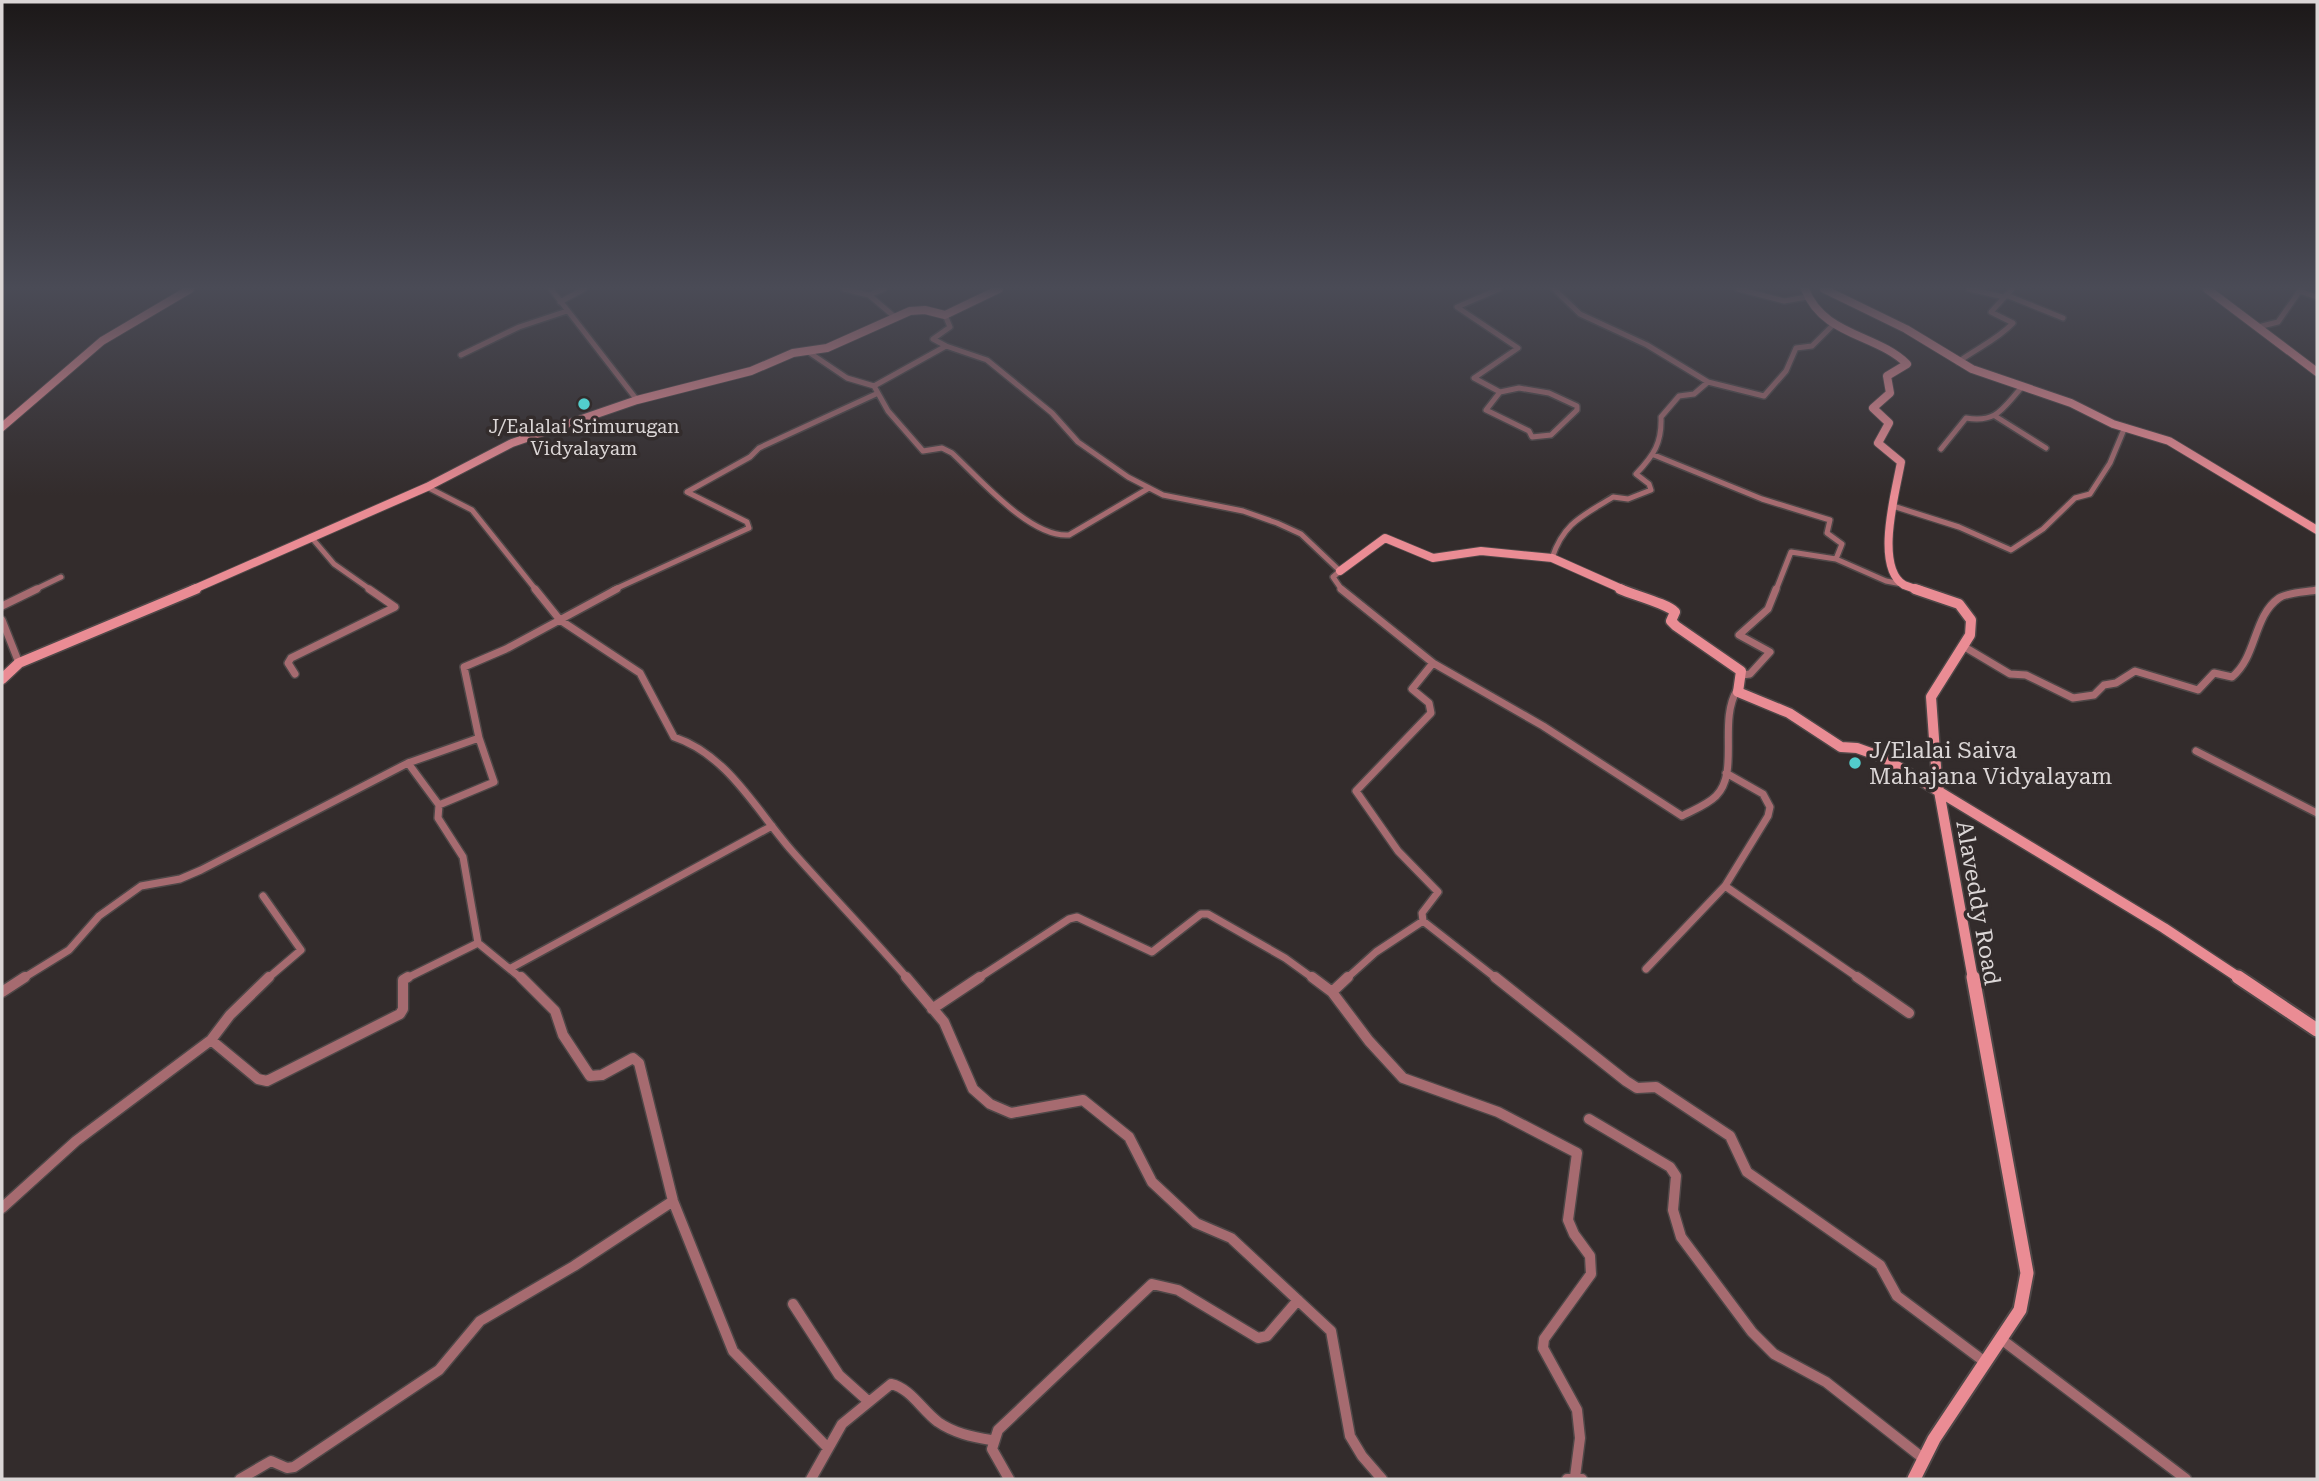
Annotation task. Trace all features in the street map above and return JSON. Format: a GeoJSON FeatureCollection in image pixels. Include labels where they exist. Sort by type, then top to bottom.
{"type":"FeatureCollection","features":[{"type":"Feature","properties":{"kind":"street"},"geometry":{"type":"LineString","coordinates":[[2,427],[82,358]]}},
{"type":"Feature","properties":{"kind":"street"},"geometry":{"type":"LineString","coordinates":[[604,358],[637,400]]}},
{"type":"Feature","properties":{"kind":"street"},"geometry":{"type":"LineString","coordinates":[[2,678],[19,663],[427,487],[512,443],[637,400],[751,370],[780,358]]}},
{"type":"Feature","properties":{"kind":"street"},"geometry":{"type":"LineString","coordinates":[[818,358],[848,378],[875,390],[883,406],[908,430],[923,451],[942,448],[951,453],[1018,515],[1058,536],[1068,536],[1104,510],[1149,488]]}},
{"type":"Feature","properties":{"kind":"street"},"geometry":{"type":"LineString","coordinates":[[439,805],[494,782],[479,738],[464,667],[560,620],[589,601],[745,531],[749,527],[747,522],[687,492],[750,457],[760,448],[875,390],[926,358]]}},
{"type":"Feature","properties":{"kind":"street"},"geometry":{"type":"LineString","coordinates":[[981,358],[1052,414],[1078,442],[1149,488],[1163,495],[1243,511],[1277,523],[1301,534],[1340,571]]}},
{"type":"Feature","properties":{"kind":"street"},"geometry":{"type":"LineString","coordinates":[[1500,392],[1486,410],[1529,431],[1532,437],[1551,435],[1577,410],[1577,406],[1572,403],[1534,390],[1515,386],[1500,392],[1475,379],[1475,375],[1502,358]]}},
{"type":"Feature","properties":{"kind":"street"},"geometry":{"type":"LineString","coordinates":[[1669,358],[1708,382],[1768,395],[1786,371],[1792,358]]}},
{"type":"Feature","properties":{"kind":"street"},"geometry":{"type":"LineString","coordinates":[[1900,358],[1907,364],[1887,376],[1890,393],[1873,408],[1889,423],[1878,443],[1900,462],[1888,541],[1889,565],[1902,584]]}},
{"type":"Feature","properties":{"kind":"street"},"geometry":{"type":"LineString","coordinates":[[1952,358],[2180,447],[2317,530]]}},
{"type":"Feature","properties":{"kind":"street"},"geometry":{"type":"LineString","coordinates":[[1958,362],[1963,358]]}},
{"type":"Feature","properties":{"kind":"street"},"geometry":{"type":"LineString","coordinates":[[2299,358],[2317,372]]}},
{"type":"Feature","properties":{"kind":"street"},"geometry":{"type":"LineString","coordinates":[[1552,558],[1560,535],[1569,525],[1613,497],[1628,499],[1651,490],[1650,484],[1636,474],[1654,455],[1662,436],[1660,422],[1664,411],[1679,396],[1693,394],[1708,382]]}},
{"type":"Feature","properties":{"kind":"street"},"geometry":{"type":"LineString","coordinates":[[1941,449],[1966,418],[1983,422],[1995,416],[2022,387]]}},
{"type":"Feature","properties":{"kind":"street"},"geometry":{"type":"LineString","coordinates":[[1995,416],[2046,448]]}},
{"type":"Feature","properties":{"kind":"street"},"geometry":{"type":"LineString","coordinates":[[1893,506],[1959,527],[2001,548],[2011,550],[2043,529],[2075,498],[2090,494],[2110,463],[2125,427]]}},
{"type":"Feature","properties":{"kind":"street"},"geometry":{"type":"LineString","coordinates":[[1654,455],[1762,499],[1830,520],[1826,533],[1842,544],[1836,559]]}},
{"type":"Feature","properties":{"kind":"street"},"geometry":{"type":"LineString","coordinates":[[427,487],[472,510],[560,620],[640,673],[674,737],[698,745],[752,798],[772,827],[847,908],[944,1022],[973,1089],[990,1104],[1011,1113],[1083,1101],[1100,1111],[1129,1137],[1152,1182],[1196,1223],[1231,1238],[1331,1331],[1339,1351],[1348,1431],[1359,1453],[1382,1479]]}},
{"type":"Feature","properties":{"kind":"street"},"geometry":{"type":"LineString","coordinates":[[295,674],[288,663],[291,658],[395,607],[334,564],[311,537]]}},
{"type":"Feature","properties":{"kind":"street"},"geometry":{"type":"LineString","coordinates":[[1742,675],[1737,690],[1728,700],[1726,773],[1718,795],[1682,816],[1543,726],[1433,663],[1342,590],[1333,576],[1385,538],[1433,558],[1481,551],[1552,558],[1647,601],[1669,605],[1675,612],[1671,621],[1676,626],[1742,675],[1750,674],[1770,652],[1739,635],[1768,609],[1791,552],[1836,559],[1886,581],[1902,584]]}},
{"type":"Feature","properties":{"kind":"street"},"geometry":{"type":"LineString","coordinates":[[2,606],[61,577]]}},
{"type":"Feature","properties":{"kind":"street","name":"Alaveddy Road"},"geometry":{"type":"LineString","coordinates":[[1902,584],[1959,604],[1971,620],[1970,635],[1931,697],[1937,780],[2027,1273],[2020,1310],[1924,1459],[1914,1479]]}},
{"type":"Feature","properties":{"kind":"street"},"geometry":{"type":"LineString","coordinates":[[1963,646],[2010,674],[2026,676],[2073,698],[2094,695],[2104,685],[2116,683],[2135,671],[2150,673],[2198,690],[2205,687],[2214,673],[2232,677],[2237,674],[2256,645],[2266,615],[2280,597],[2317,590]]}},
{"type":"Feature","properties":{"kind":"street"},"geometry":{"type":"LineString","coordinates":[[2,620],[8,629],[19,663]]}},
{"type":"Feature","properties":{"kind":"street"},"geometry":{"type":"LineString","coordinates":[[1433,663],[1412,690],[1429,703],[1431,713],[1356,791],[1398,851],[1437,892],[1422,913],[1423,921],[1626,1082],[1637,1088],[1656,1087],[1730,1136],[1747,1172],[1880,1265],[1897,1296],[1985,1363]]}},
{"type":"Feature","properties":{"kind":"street"},"geometry":{"type":"LineString","coordinates":[[1737,690],[1789,713],[1841,747],[1857,748],[1882,757],[2164,928],[2317,1030]]}},
{"type":"Feature","properties":{"kind":"street"},"geometry":{"type":"LineString","coordinates":[[2,992],[69,950],[99,916],[141,886],[180,879],[201,870],[408,763],[479,738]]}},
{"type":"Feature","properties":{"kind":"street"},"geometry":{"type":"LineString","coordinates":[[2196,751],[2317,813]]}},
{"type":"Feature","properties":{"kind":"street"},"geometry":{"type":"LineString","coordinates":[[408,763],[439,805],[438,818],[463,857],[478,943],[511,968],[555,1011],[563,1035],[590,1076],[607,1073],[633,1058],[639,1063],[673,1201],[733,1351],[828,1448]]}},
{"type":"Feature","properties":{"kind":"street"},"geometry":{"type":"LineString","coordinates":[[1646,969],[1725,886],[1768,817],[1770,807],[1763,793],[1726,773]]}},
{"type":"Feature","properties":{"kind":"street"},"geometry":{"type":"LineString","coordinates":[[511,968],[772,827]]}},
{"type":"Feature","properties":{"kind":"street"},"geometry":{"type":"LineString","coordinates":[[1725,886],[1909,1013]]}},
{"type":"Feature","properties":{"kind":"street"},"geometry":{"type":"LineString","coordinates":[[2,1208],[76,1141],[212,1040],[220,1025],[245,999],[301,950],[263,896]]}},
{"type":"Feature","properties":{"kind":"street"},"geometry":{"type":"LineString","coordinates":[[932,1009],[1069,919],[1077,917],[1152,952],[1201,914],[1208,915],[1285,958],[1332,992],[1368,1041],[1403,1078],[1499,1112],[1577,1153],[1579,1163],[1568,1221],[1571,1231],[1590,1252],[1593,1263],[1591,1274],[1544,1339],[1543,1348],[1577,1410],[1580,1438],[1575,1479]]}},
{"type":"Feature","properties":{"kind":"street"},"geometry":{"type":"LineString","coordinates":[[1332,992],[1377,952],[1423,921]]}},
{"type":"Feature","properties":{"kind":"street"},"geometry":{"type":"LineString","coordinates":[[212,1040],[258,1079],[267,1081],[400,1014],[403,1009],[403,981],[478,943]]}},
{"type":"Feature","properties":{"kind":"street"},"geometry":{"type":"LineString","coordinates":[[1589,1119],[1670,1167],[1676,1176],[1673,1210],[1681,1237],[1752,1332],[1774,1354],[1826,1382],[1924,1459]]}},
{"type":"Feature","properties":{"kind":"street"},"geometry":{"type":"LineString","coordinates":[[240,1479],[271,1461],[287,1468],[294,1467],[439,1370],[480,1321],[574,1266],[673,1201]]}},
{"type":"Feature","properties":{"kind":"street"},"geometry":{"type":"LineString","coordinates":[[1009,1479],[990,1449],[991,1440],[1152,1284],[1178,1290],[1258,1338],[1267,1336],[1298,1300]]}},
{"type":"Feature","properties":{"kind":"street"},"geometry":{"type":"LineString","coordinates":[[793,1304],[839,1375],[868,1401]]}},
{"type":"Feature","properties":{"kind":"street"},"geometry":{"type":"LineString","coordinates":[[2001,1339],[2186,1479]]}},
{"type":"Feature","properties":{"kind":"street"},"geometry":{"type":"LineString","coordinates":[[811,1479],[823,1463],[832,1437],[868,1401],[891,1384],[896,1384],[943,1428],[962,1436],[991,1440]]}},
{"type":"Feature","properties":{"kind":"place","name":"J/Ealalai Srimurugan Vidyalayam"},"geometry":{"type":"Point","coordinates":[584,404]}},
{"type":"Feature","properties":{"kind":"place","name":"J/Elalai Saiva Mahajana Vidyalayam"},"geometry":{"type":"Point","coordinates":[1855,763]}}]}
